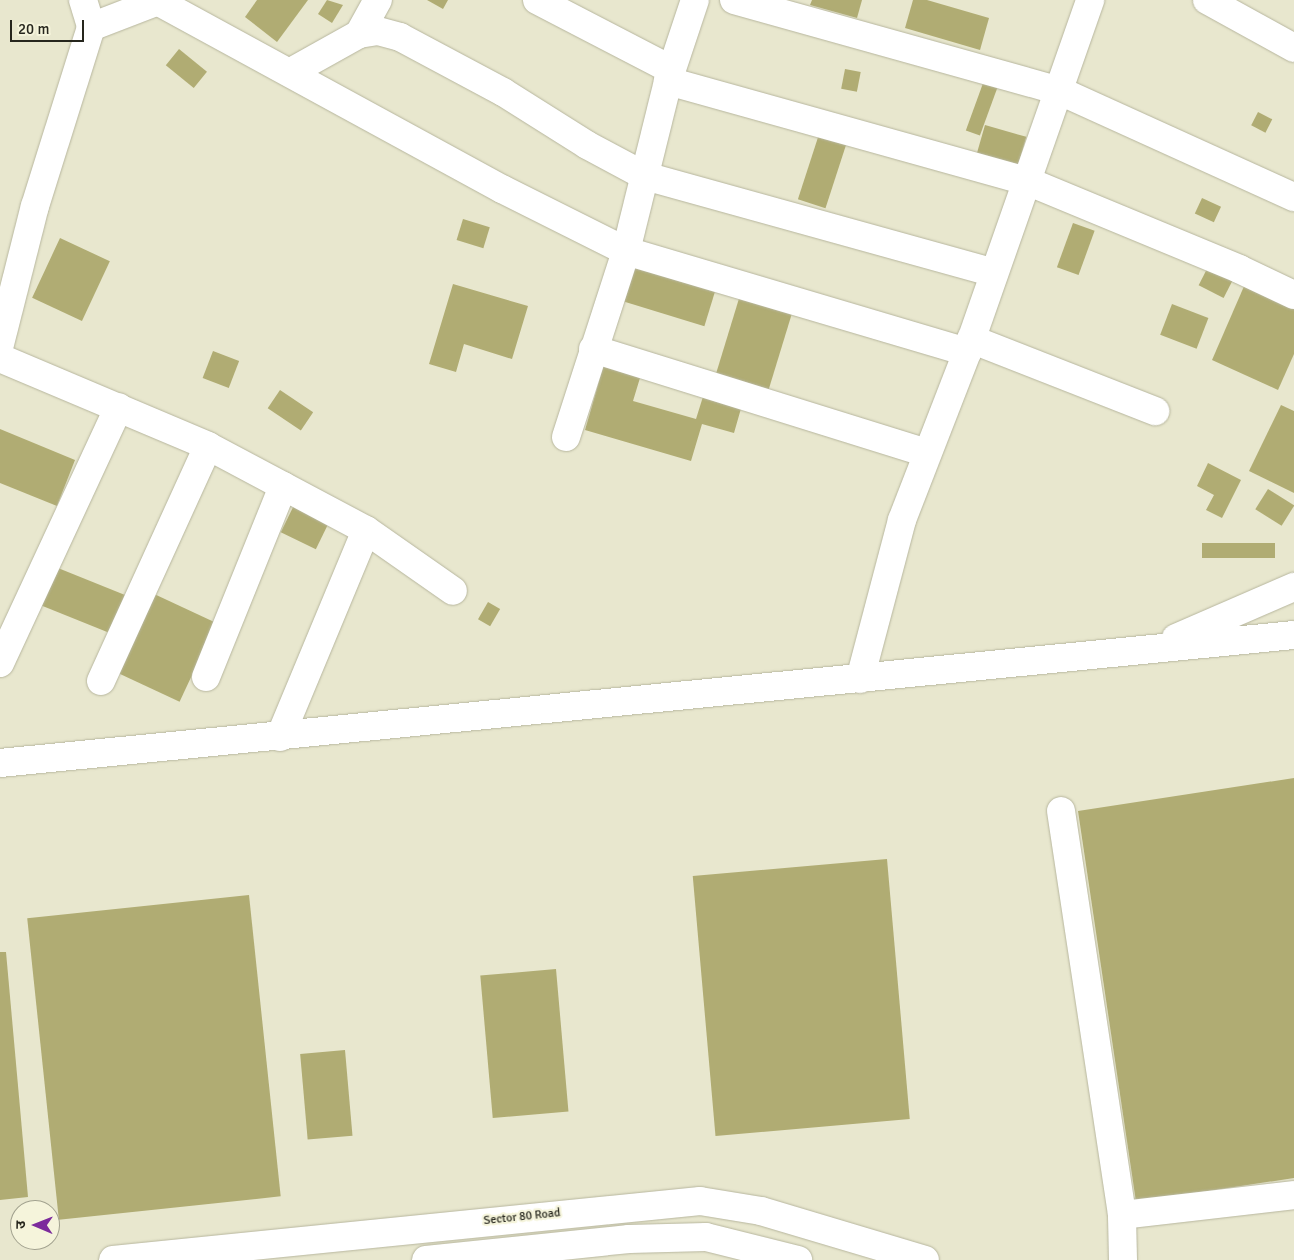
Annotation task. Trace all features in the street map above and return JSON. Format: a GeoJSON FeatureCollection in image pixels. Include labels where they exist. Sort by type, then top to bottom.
{"type":"FeatureCollection","features":[{"type":"Feature","properties":{"kind":"street"},"geometry":{"type":"LineString","coordinates":[[0,344],[35,206],[91,27],[83,0]]}},
{"type":"Feature","properties":{"kind":"street"},"geometry":{"type":"LineString","coordinates":[[359,34],[378,0]]}},
{"type":"Feature","properties":{"kind":"street"},"geometry":{"type":"LineString","coordinates":[[537,0],[670,76],[1027,181],[1239,269],[1294,295]]}},
{"type":"Feature","properties":{"kind":"street"},"geometry":{"type":"LineString","coordinates":[[566,437],[626,251],[670,76],[694,0]]}},
{"type":"Feature","properties":{"kind":"street"},"geometry":{"type":"LineString","coordinates":[[734,0],[1060,91],[1294,197]]}},
{"type":"Feature","properties":{"kind":"street"},"geometry":{"type":"LineString","coordinates":[[860,678],[902,520],[969,346],[1060,91],[1090,0]]}},
{"type":"Feature","properties":{"kind":"street"},"geometry":{"type":"LineString","coordinates":[[1207,0],[1294,48]]}},
{"type":"Feature","properties":{"kind":"street"},"geometry":{"type":"LineString","coordinates":[[91,27],[160,1],[502,189],[626,251],[969,346],[1154,411]]}},
{"type":"Feature","properties":{"kind":"street"},"geometry":{"type":"LineString","coordinates":[[291,72],[359,34],[378,31],[400,37],[503,92],[587,145],[646,176],[994,272]]}},
{"type":"Feature","properties":{"kind":"street"},"geometry":{"type":"LineString","coordinates":[[594,349],[927,453]]}},
{"type":"Feature","properties":{"kind":"street"},"geometry":{"type":"LineString","coordinates":[[0,358],[208,446],[366,530],[453,591]]}},
{"type":"Feature","properties":{"kind":"street"},"geometry":{"type":"LineString","coordinates":[[0,663],[118,407]]}},
{"type":"Feature","properties":{"kind":"street"},"geometry":{"type":"LineString","coordinates":[[101,681],[208,446]]}},
{"type":"Feature","properties":{"kind":"street"},"geometry":{"type":"LineString","coordinates":[[206,677],[283,486]]}},
{"type":"Feature","properties":{"kind":"street"},"geometry":{"type":"LineString","coordinates":[[280,737],[366,530]]}},
{"type":"Feature","properties":{"kind":"street"},"geometry":{"type":"LineString","coordinates":[[1152,649],[1294,587]]}},
{"type":"Feature","properties":{"kind":"street"},"geometry":{"type":"LineString","coordinates":[[0,763],[280,737],[1294,635]]}},
{"type":"Feature","properties":{"kind":"street"},"geometry":{"type":"LineString","coordinates":[[1061,811],[1122,1215],[1123,1260]]}},
{"type":"Feature","properties":{"kind":"street"},"geometry":{"type":"LineString","coordinates":[[1122,1215],[1294,1195]]}},
{"type":"Feature","properties":{"kind":"street","name":"Sector 80 Road"},"geometry":{"type":"LineString","coordinates":[[113,1260],[333,1248],[700,1201],[761,1212],[925,1260]]}},
{"type":"Feature","properties":{"kind":"street"},"geometry":{"type":"LineString","coordinates":[[426,1260],[629,1239],[706,1237],[798,1260]]}},
{"type":"Feature","properties":{"kind":"building"},"geometry":{"type":"Polygon","coordinates":[[[257,0],[308,0],[277,42],[245,17],[257,0]]]}},
{"type":"Feature","properties":{"kind":"building"},"geometry":{"type":"Polygon","coordinates":[[[327,0],[343,5],[332,23],[318,14],[327,0]]]}},
{"type":"Feature","properties":{"kind":"building"},"geometry":{"type":"Polygon","coordinates":[[[427,0],[448,0],[443,9],[427,0]]]}},
{"type":"Feature","properties":{"kind":"building"},"geometry":{"type":"Polygon","coordinates":[[[812,0],[862,0],[857,18],[810,5],[812,0]]]}},
{"type":"Feature","properties":{"kind":"building"},"geometry":{"type":"Polygon","coordinates":[[[913,0],[927,0],[989,18],[980,50],[905,28],[913,0]]]}},
{"type":"Feature","properties":{"kind":"building"},"geometry":{"type":"Polygon","coordinates":[[[179,49],[207,72],[194,88],[166,65],[179,49]]]}},
{"type":"Feature","properties":{"kind":"building"},"geometry":{"type":"Polygon","coordinates":[[[845,69],[861,72],[857,92],[841,89],[845,69]]]}},
{"type":"Feature","properties":{"kind":"building"},"geometry":{"type":"Polygon","coordinates":[[[986,75],[1000,80],[980,136],[966,130],[986,75]]]}},
{"type":"Feature","properties":{"kind":"building"},"geometry":{"type":"Polygon","coordinates":[[[1258,112],[1272,119],[1265,133],[1251,125],[1258,112]]]}},
{"type":"Feature","properties":{"kind":"building"},"geometry":{"type":"Polygon","coordinates":[[[822,125],[850,134],[825,208],[798,199],[822,125]]]}},
{"type":"Feature","properties":{"kind":"building"},"geometry":{"type":"Polygon","coordinates":[[[985,125],[1026,137],[1017,169],[976,157],[985,125]]]}},
{"type":"Feature","properties":{"kind":"building"},"geometry":{"type":"Polygon","coordinates":[[[1202,198],[1221,207],[1214,222],[1195,213],[1202,198]]]}},
{"type":"Feature","properties":{"kind":"building"},"geometry":{"type":"Polygon","coordinates":[[[463,219],[490,227],[483,248],[457,240],[463,219]]]}},
{"type":"Feature","properties":{"kind":"building"},"geometry":{"type":"Polygon","coordinates":[[[1073,223],[1095,231],[1079,275],[1057,267],[1073,223]]]}},
{"type":"Feature","properties":{"kind":"building"},"geometry":{"type":"Polygon","coordinates":[[[60,238],[110,261],[82,321],[32,298],[60,238]]]}},
{"type":"Feature","properties":{"kind":"building"},"geometry":{"type":"Polygon","coordinates":[[[635,259],[717,284],[704,326],[622,301],[635,259]]]}},
{"type":"Feature","properties":{"kind":"building"},"geometry":{"type":"Polygon","coordinates":[[[1210,263],[1235,276],[1224,298],[1199,285],[1210,263]]]}},
{"type":"Feature","properties":{"kind":"building"},"geometry":{"type":"Polygon","coordinates":[[[453,284],[528,306],[512,359],[464,344],[456,372],[429,364],[453,284]]]}},
{"type":"Feature","properties":{"kind":"building"},"geometry":{"type":"Polygon","coordinates":[[[1245,284],[1294,306],[1294,354],[1278,390],[1212,360],[1245,284]]]}},
{"type":"Feature","properties":{"kind":"building"},"geometry":{"type":"Polygon","coordinates":[[[741,292],[794,308],[767,395],[714,379],[741,292]]]}},
{"type":"Feature","properties":{"kind":"building"},"geometry":{"type":"Polygon","coordinates":[[[1172,304],[1208,318],[1197,349],[1160,335],[1172,304]]]}},
{"type":"Feature","properties":{"kind":"building"},"geometry":{"type":"Polygon","coordinates":[[[213,351],[239,361],[229,388],[203,378],[213,351]]]}},
{"type":"Feature","properties":{"kind":"building"},"geometry":{"type":"Polygon","coordinates":[[[606,357],[643,368],[633,401],[696,419],[706,387],[744,398],[734,433],[702,424],[691,461],[585,430],[606,357]]]}},
{"type":"Feature","properties":{"kind":"building"},"geometry":{"type":"Polygon","coordinates":[[[280,390],[313,412],[301,431],[268,408],[280,390]]]}},
{"type":"Feature","properties":{"kind":"building"},"geometry":{"type":"Polygon","coordinates":[[[1281,405],[1294,411],[1294,493],[1249,471],[1281,405]]]}},
{"type":"Feature","properties":{"kind":"building"},"geometry":{"type":"Polygon","coordinates":[[[0,429],[75,460],[57,506],[0,483],[0,429]]]}},
{"type":"Feature","properties":{"kind":"building"},"geometry":{"type":"Polygon","coordinates":[[[1208,463],[1241,480],[1222,518],[1206,510],[1214,495],[1197,486],[1208,463]]]}},
{"type":"Feature","properties":{"kind":"building"},"geometry":{"type":"Polygon","coordinates":[[[1268,489],[1294,505],[1282,526],[1255,509],[1268,489]]]}},
{"type":"Feature","properties":{"kind":"building"},"geometry":{"type":"Polygon","coordinates":[[[297,499],[332,516],[316,549],[281,532],[297,499]]]}},
{"type":"Feature","properties":{"kind":"building"},"geometry":{"type":"Polygon","coordinates":[[[1202,543],[1275,543],[1275,558],[1202,558],[1202,543]]]}},
{"type":"Feature","properties":{"kind":"building"},"geometry":{"type":"Polygon","coordinates":[[[53,566],[128,596],[113,634],[38,604],[53,566]]]}},
{"type":"Feature","properties":{"kind":"building"},"geometry":{"type":"Polygon","coordinates":[[[152,593],[216,623],[180,702],[115,672],[152,593]]]}},
{"type":"Feature","properties":{"kind":"building"},"geometry":{"type":"Polygon","coordinates":[[[488,602],[500,609],[490,626],[478,619],[488,602]]]}},
{"type":"Feature","properties":{"kind":"building"},"geometry":{"type":"Polygon","coordinates":[[[1294,778],[1294,1178],[1136,1202],[1078,811],[1294,778]]]}},
{"type":"Feature","properties":{"kind":"building"},"geometry":{"type":"Polygon","coordinates":[[[887,859],[910,1119],[715,1136],[693,876],[887,859]]]}},
{"type":"Feature","properties":{"kind":"building"},"geometry":{"type":"Polygon","coordinates":[[[249,895],[281,1196],[60,1220],[60,1200],[57,1200],[27,918],[249,895]]]}},
{"type":"Feature","properties":{"kind":"building"},"geometry":{"type":"Polygon","coordinates":[[[0,952],[6,952],[28,1197],[0,1200],[0,952]]]}},
{"type":"Feature","properties":{"kind":"building"},"geometry":{"type":"Polygon","coordinates":[[[556,969],[568,1111],[493,1118],[480,976],[556,969]]]}},
{"type":"Feature","properties":{"kind":"building"},"geometry":{"type":"Polygon","coordinates":[[[345,1050],[352,1136],[308,1140],[300,1054],[345,1050]]]}}]}
